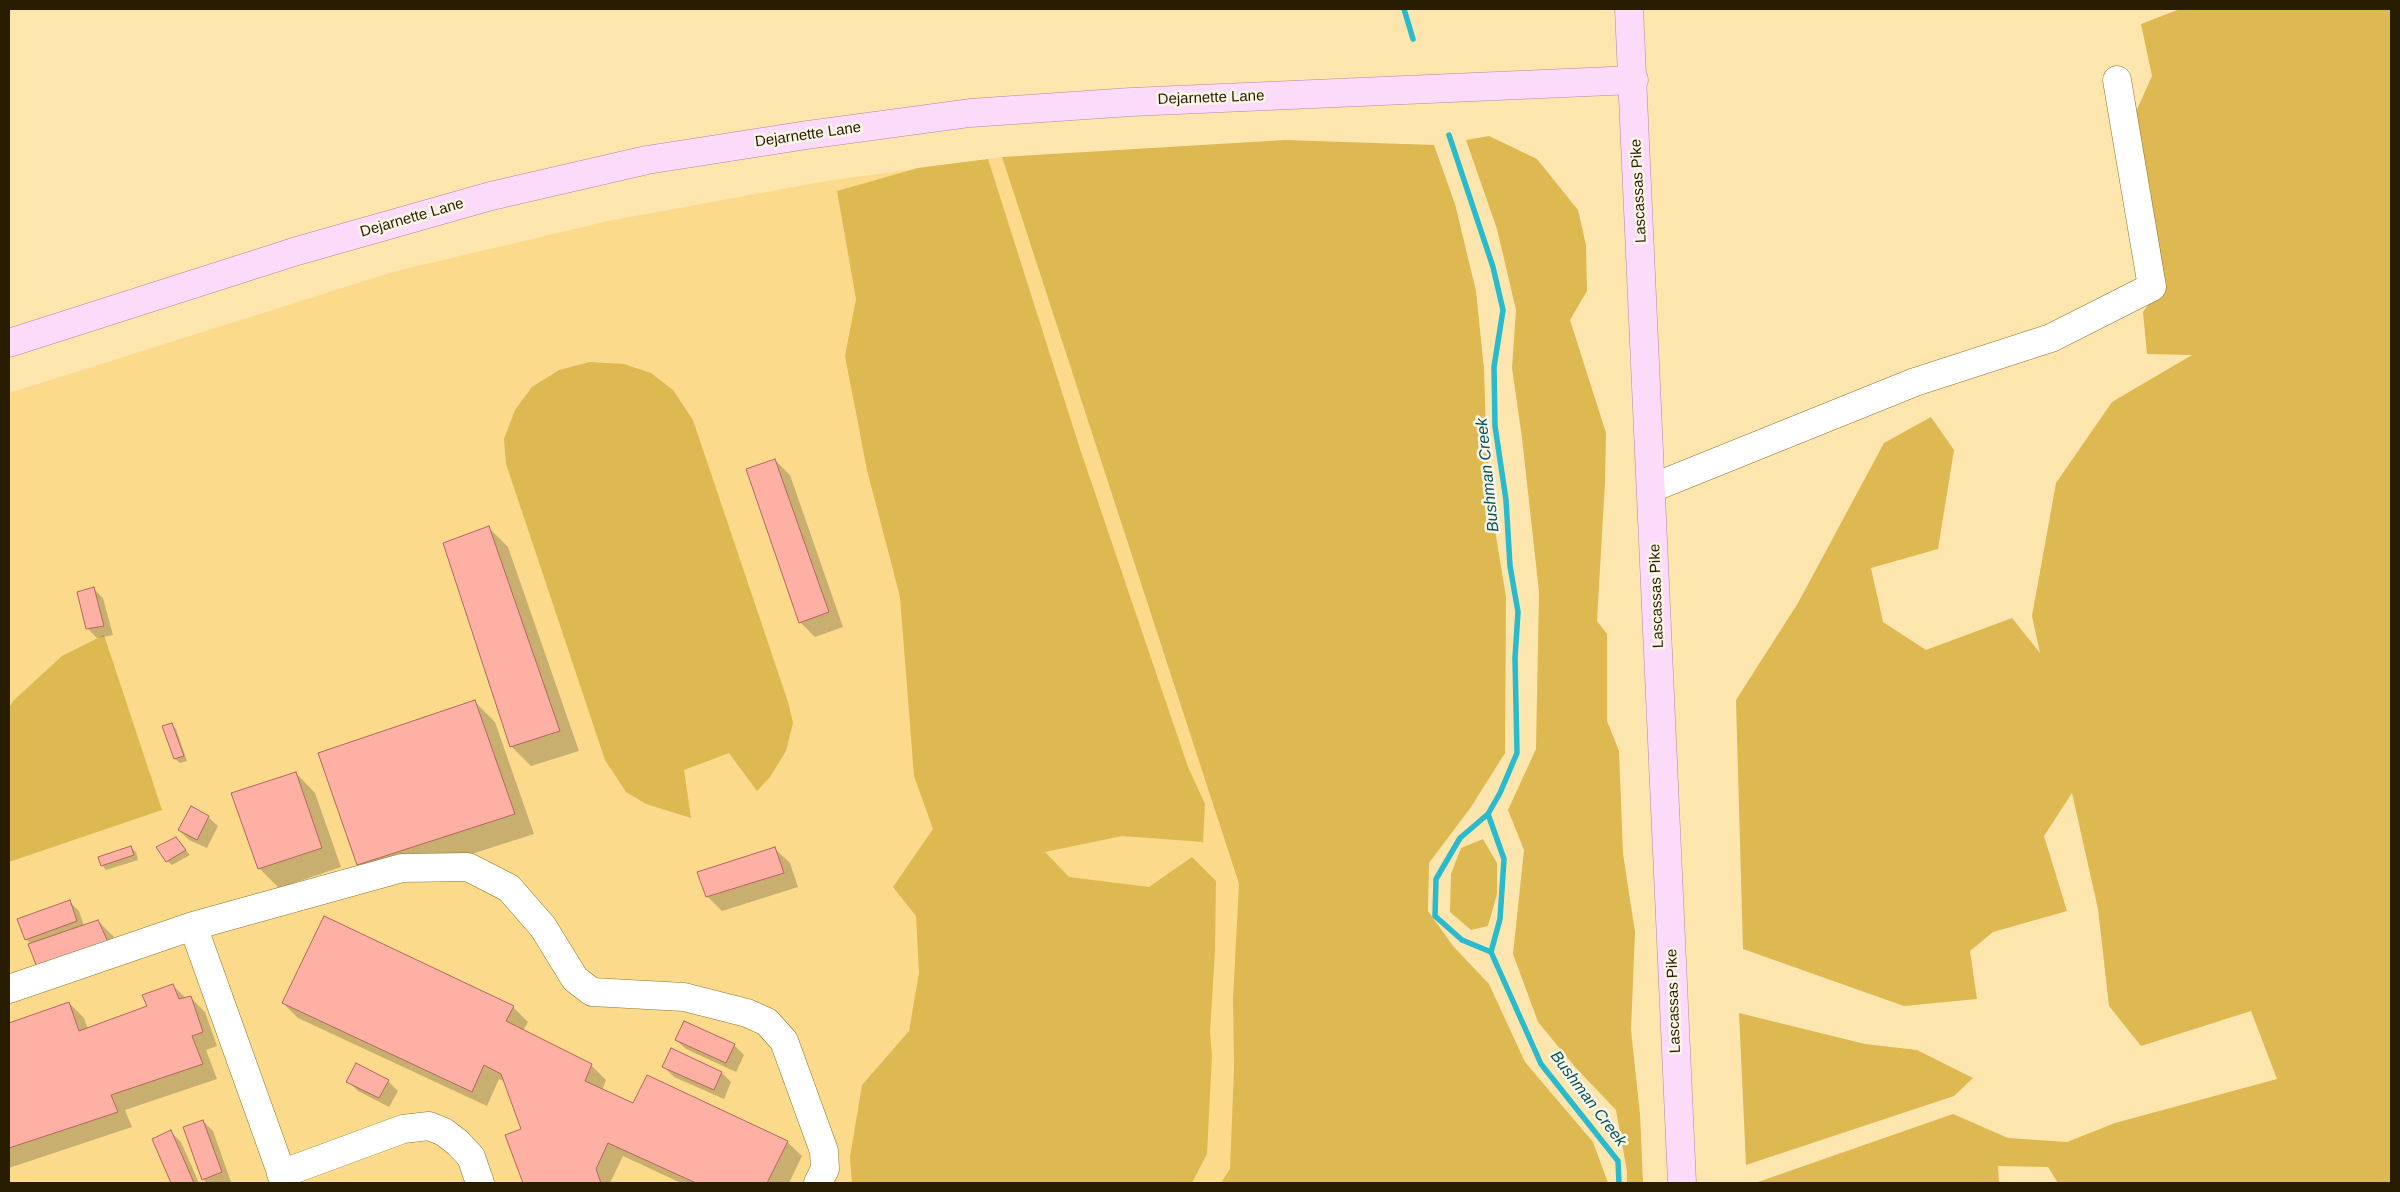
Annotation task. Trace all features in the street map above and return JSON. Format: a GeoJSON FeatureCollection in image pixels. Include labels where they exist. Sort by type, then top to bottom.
{"type":"FeatureCollection","features":[{"type":"Feature","properties":{"kind":"main road","name":"Lascassas Pike"},"geometry":{"type":"LineString","coordinates":[[1629,9],[1634,80],[1682,1183]]}},
{"type":"Feature","properties":{"kind":"main road","name":"Dejarnette Lane"},"geometry":{"type":"LineString","coordinates":[[9,343],[297,251],[380,227],[491,196],[656,159],[807,135],[970,113],[1131,102],[1634,80]]}},
{"type":"Feature","properties":{"kind":"lane"},"geometry":{"type":"LineString","coordinates":[[1652,488],[1915,382],[2051,338],[2152,286],[2117,80]]}},
{"type":"Feature","properties":{"kind":"lane"},"geometry":{"type":"LineString","coordinates":[[9,989],[193,926],[402,868],[468,867],[509,888],[543,928],[574,979],[592,992],[684,997],[747,1013],[768,1022],[784,1041],[824,1151],[825,1169],[818,1183]]}},
{"type":"Feature","properties":{"kind":"lane"},"geometry":{"type":"LineString","coordinates":[[193,926],[283,1179],[403,1129],[429,1126],[444,1132],[458,1142],[471,1157],[480,1183]]}},
{"type":"Feature","properties":{"kind":"shaded area"},"geometry":{"type":"Polygon","coordinates":[[[2180,9],[2391,9],[2391,1183],[2058,1183],[2048,1167],[1998,1166],[1999,1183],[1755,1183],[1953,1114],[2008,1138],[2067,1142],[2115,1123],[2277,1079],[2251,1011],[2141,1046],[2109,1006],[2098,909],[2072,793],[2044,836],[2067,911],[1993,932],[1970,951],[1977,999],[1904,1006],[1743,949],[1736,700],[1798,603],[1884,443],[1931,417],[1954,450],[1938,549],[1871,568],[1883,622],[1926,650],[2012,618],[2040,653],[2032,616],[2056,483],[2112,402],[2192,355],[2147,354],[2143,312],[2164,283],[2134,116],[2152,76],[2141,24],[2180,9]]]}},
{"type":"Feature","properties":{"kind":"shaded area"},"geometry":{"type":"Polygon","coordinates":[[[1489,136],[1537,159],[1578,210],[1586,245],[1587,291],[1570,320],[1606,433],[1597,621],[1607,634],[1607,721],[1619,751],[1623,854],[1635,932],[1631,1030],[1640,1114],[1643,1183],[1627,1183],[1627,1171],[1616,1110],[1575,1067],[1538,1022],[1513,954],[1524,850],[1508,810],[1536,749],[1539,592],[1522,438],[1512,368],[1516,310],[1497,229],[1466,140],[1489,136]]]}},
{"type":"Feature","properties":{"kind":"shaded area"},"geometry":{"type":"Polygon","coordinates":[[[1285,140],[1434,145],[1455,204],[1476,291],[1484,369],[1486,435],[1494,524],[1506,597],[1505,753],[1471,807],[1429,863],[1428,911],[1453,946],[1489,984],[1525,1062],[1593,1142],[1608,1183],[1221,1183],[1230,1169],[1234,1068],[1233,999],[1239,884],[1002,157],[1285,140]]]}},
{"type":"Feature","properties":{"kind":"shaded area"},"geometry":{"type":"Polygon","coordinates":[[[1002,157],[1336,1183],[9,1183],[9,393],[396,271],[608,221],[826,181],[1002,157]]]}},
{"type":"Feature","properties":{"kind":"shaded area"},"geometry":{"type":"Polygon","coordinates":[[[988,159],[1080,449],[1188,767],[1205,804],[1203,842],[1122,836],[1045,852],[1069,877],[1149,887],[1192,857],[1216,881],[1215,951],[1210,1032],[1212,1055],[1207,1154],[1192,1183],[852,1183],[850,1157],[862,1085],[909,1031],[919,973],[916,916],[893,887],[933,829],[914,776],[900,597],[867,470],[845,356],[856,299],[837,191],[918,168],[988,159]]]}},
{"type":"Feature","properties":{"kind":"shaded area"},"geometry":{"type":"Polygon","coordinates":[[[590,362],[624,364],[651,373],[673,390],[693,420],[788,702],[793,723],[786,751],[770,777],[757,791],[729,753],[684,770],[691,818],[646,804],[626,792],[605,760],[506,464],[504,439],[515,410],[532,387],[559,370],[590,362]]]}},
{"type":"Feature","properties":{"kind":"shaded area"},"geometry":{"type":"Polygon","coordinates":[[[104,635],[162,810],[9,862],[9,708],[13,701],[62,656],[104,635]]]}},
{"type":"Feature","properties":{"kind":"shaded area"},"geometry":{"type":"Polygon","coordinates":[[[1483,839],[1497,863],[1497,894],[1488,926],[1471,930],[1450,912],[1451,874],[1461,848],[1483,839]]]}},
{"type":"Feature","properties":{"kind":"shaded area"},"geometry":{"type":"Polygon","coordinates":[[[1739,1013],[1865,1044],[1917,1050],[1973,1078],[1954,1096],[1746,1165],[1739,1013]]]}},
{"type":"Feature","properties":{"kind":"building"},"geometry":{"type":"Polygon","coordinates":[[[775,459],[829,612],[799,623],[746,469],[775,459]]]}},
{"type":"Feature","properties":{"kind":"building"},"geometry":{"type":"Polygon","coordinates":[[[489,526],[560,731],[510,747],[443,543],[489,526]]]}},
{"type":"Feature","properties":{"kind":"building"},"geometry":{"type":"Polygon","coordinates":[[[94,587],[104,626],[86,629],[77,592],[94,587]]]}},
{"type":"Feature","properties":{"kind":"building"},"geometry":{"type":"Polygon","coordinates":[[[475,700],[515,814],[357,865],[318,753],[475,700]]]}},
{"type":"Feature","properties":{"kind":"building"},"geometry":{"type":"Polygon","coordinates":[[[172,723],[184,756],[174,759],[162,726],[172,723]]]}},
{"type":"Feature","properties":{"kind":"building"},"geometry":{"type":"Polygon","coordinates":[[[296,772],[322,848],[258,869],[231,793],[296,772]]]}},
{"type":"Feature","properties":{"kind":"building"},"geometry":{"type":"Polygon","coordinates":[[[191,806],[209,816],[197,840],[178,830],[191,806]]]}},
{"type":"Feature","properties":{"kind":"building"},"geometry":{"type":"Polygon","coordinates":[[[176,837],[186,850],[166,862],[156,847],[176,837]]]}},
{"type":"Feature","properties":{"kind":"building"},"geometry":{"type":"Polygon","coordinates":[[[131,846],[134,855],[101,866],[98,857],[131,846]]]}},
{"type":"Feature","properties":{"kind":"building"},"geometry":{"type":"Polygon","coordinates":[[[775,847],[784,873],[706,897],[697,872],[775,847]]]}},
{"type":"Feature","properties":{"kind":"building"},"geometry":{"type":"Polygon","coordinates":[[[70,900],[77,921],[25,940],[17,919],[70,900]]]}},
{"type":"Feature","properties":{"kind":"building"},"geometry":{"type":"Polygon","coordinates":[[[324,916],[514,1006],[506,1021],[592,1064],[585,1081],[633,1103],[647,1075],[788,1141],[767,1183],[696,1183],[608,1143],[596,1169],[601,1183],[523,1183],[505,1135],[521,1129],[501,1074],[484,1065],[472,1092],[282,1003],[324,916]]]}},
{"type":"Feature","properties":{"kind":"building"},"geometry":{"type":"Polygon","coordinates":[[[98,920],[109,944],[38,970],[28,944],[98,920]]]}},
{"type":"Feature","properties":{"kind":"building"},"geometry":{"type":"Polygon","coordinates":[[[173,984],[179,999],[191,996],[203,1032],[192,1036],[203,1064],[111,1095],[118,1112],[9,1148],[9,1023],[69,1002],[79,1031],[147,1006],[142,995],[173,984]]]}},
{"type":"Feature","properties":{"kind":"building"},"geometry":{"type":"Polygon","coordinates":[[[684,1021],[735,1044],[726,1063],[675,1040],[684,1021]]]}},
{"type":"Feature","properties":{"kind":"building"},"geometry":{"type":"Polygon","coordinates":[[[671,1048],[722,1072],[714,1090],[662,1067],[671,1048]]]}},
{"type":"Feature","properties":{"kind":"building"},"geometry":{"type":"Polygon","coordinates":[[[356,1063],[389,1080],[379,1098],[346,1082],[356,1063]]]}},
{"type":"Feature","properties":{"kind":"building"},"geometry":{"type":"Polygon","coordinates":[[[203,1120],[222,1172],[202,1180],[183,1127],[203,1120]]]}},
{"type":"Feature","properties":{"kind":"building"},"geometry":{"type":"Polygon","coordinates":[[[171,1130],[194,1183],[171,1183],[152,1139],[171,1130]]]}},
{"type":"Feature","properties":{"kind":"waterway","name":"Bushman Creek"},"geometry":{"type":"LineString","coordinates":[[1404,9],[1413,39]]}},
{"type":"Feature","properties":{"kind":"waterway","name":"Bushman Creek"},"geometry":{"type":"LineString","coordinates":[[1449,135],[1493,267],[1503,310],[1494,367],[1495,426],[1506,500],[1510,566],[1518,612],[1515,658],[1517,753],[1500,793],[1488,814],[1504,859],[1500,919],[1491,952],[1541,1064],[1618,1161],[1619,1183]]}},
{"type":"Feature","properties":{"kind":"waterway","name":"Bushman Creek"},"geometry":{"type":"LineString","coordinates":[[1488,814],[1460,838],[1436,879],[1435,916],[1462,940],[1491,952]]}}]}
